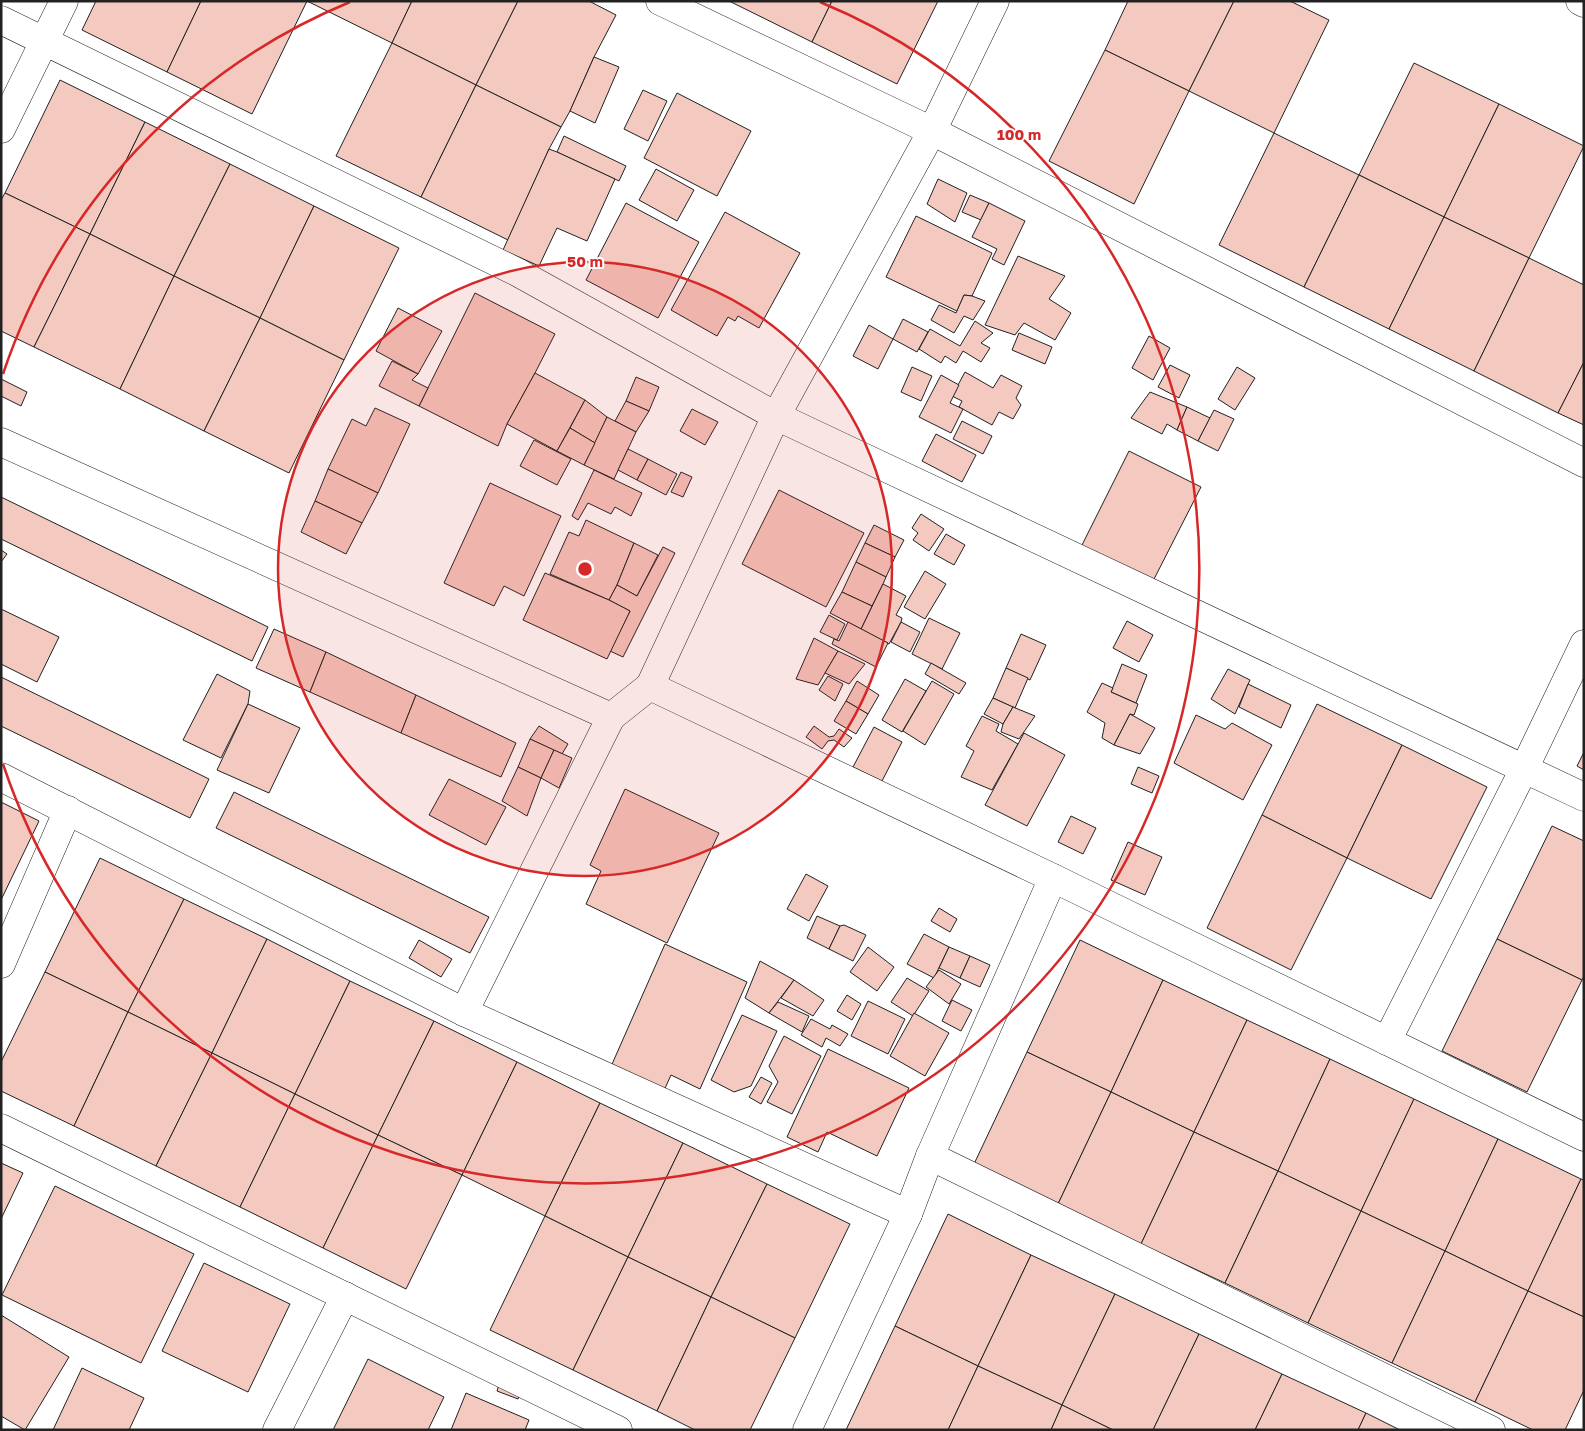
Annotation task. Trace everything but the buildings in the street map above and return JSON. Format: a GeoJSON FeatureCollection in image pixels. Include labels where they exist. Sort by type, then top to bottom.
{"type":"FeatureCollection","features":[{"type":"Feature","properties":{"kind":"street"},"geometry":{"type":"LineString","coordinates":[[1,130],[64,1]]}},
{"type":"Feature","properties":{"kind":"street"},"geometry":{"type":"LineString","coordinates":[[660,1],[932,131],[1584,463]]}},
{"type":"Feature","properties":{"kind":"street"},"geometry":{"type":"LineString","coordinates":[[464,1012],[611,718],[650,686],[776,416],[932,131],[995,1]]}},
{"type":"Feature","properties":{"kind":"street"},"geometry":{"type":"LineString","coordinates":[[1580,1],[1584,3]]}},
{"type":"Feature","properties":{"kind":"street"},"geometry":{"type":"LineString","coordinates":[[1,20],[517,272],[776,416],[1584,797]]}},
{"type":"Feature","properties":{"kind":"street"},"geometry":{"type":"LineString","coordinates":[[1,442],[611,718]]}},
{"type":"Feature","properties":{"kind":"street"},"geometry":{"type":"LineString","coordinates":[[1387,1041],[1524,769],[1584,644]]}},
{"type":"Feature","properties":{"kind":"street"},"geometry":{"type":"LineString","coordinates":[[650,686],[1053,878],[1584,1137]]}},
{"type":"Feature","properties":{"kind":"street"},"geometry":{"type":"LineString","coordinates":[[1,776],[464,1012],[908,1214]]}},
{"type":"Feature","properties":{"kind":"street"},"geometry":{"type":"LineString","coordinates":[[1,964],[68,810]]}},
{"type":"Feature","properties":{"kind":"street"},"geometry":{"type":"LineString","coordinates":[[807,1430],[908,1214],[930,1156],[1053,878]]}},
{"type":"Feature","properties":{"kind":"street"},"geometry":{"type":"LineString","coordinates":[[1,1128],[618,1430]]}},
{"type":"Feature","properties":{"kind":"street"},"geometry":{"type":"LineString","coordinates":[[930,1156],[1491,1430]]}},
{"type":"Feature","properties":{"kind":"street"},"geometry":{"type":"LineString","coordinates":[[277,1430],[345,1296]]}}]}
